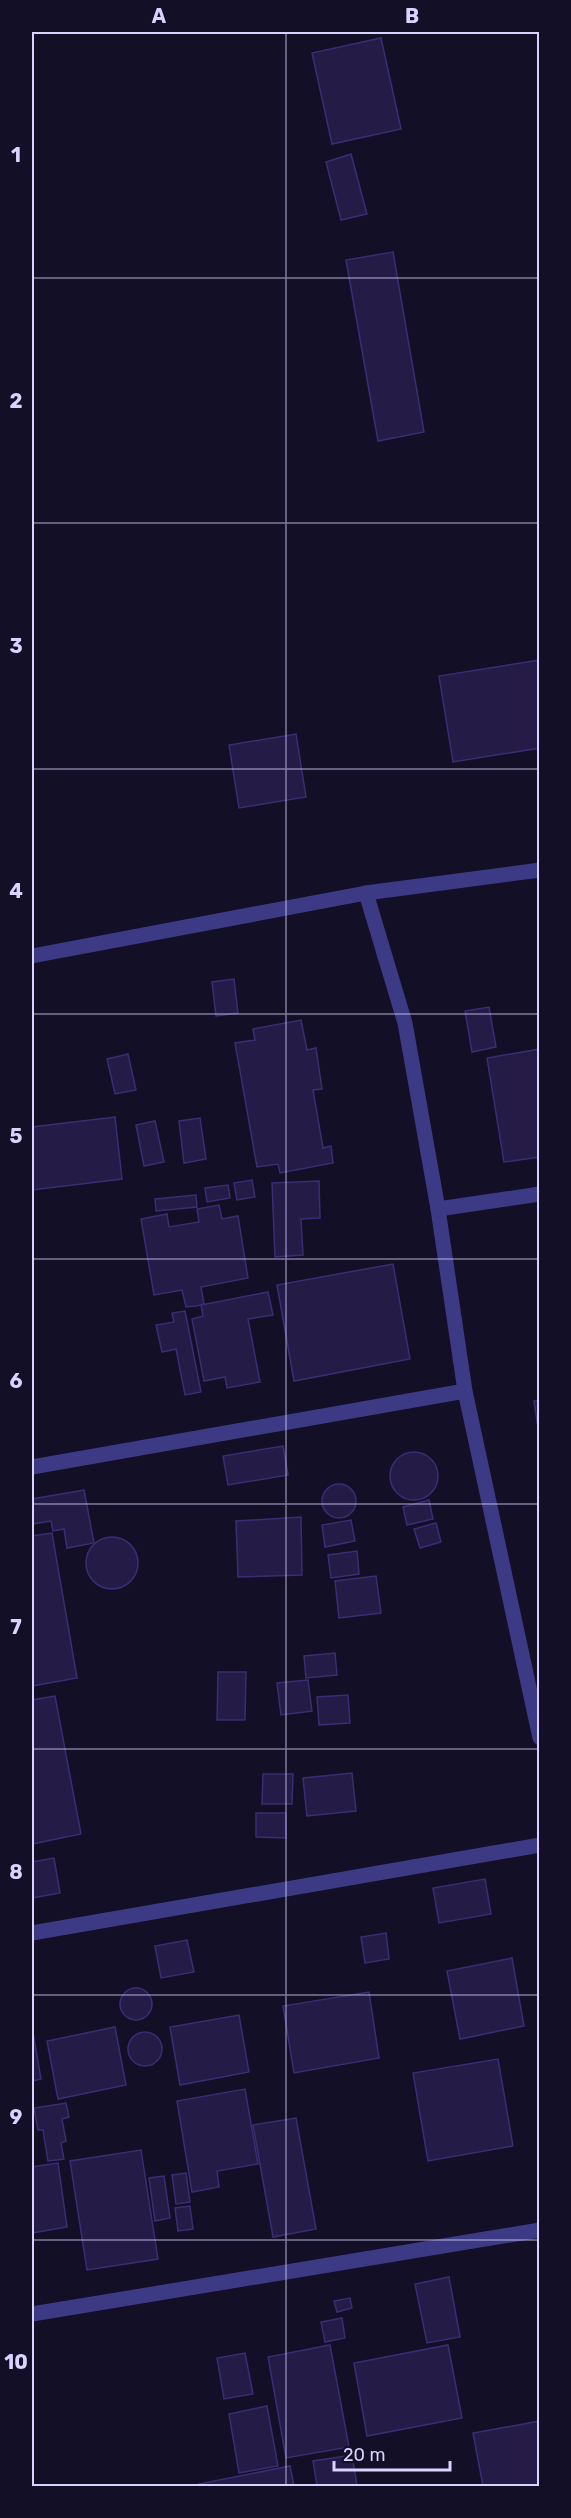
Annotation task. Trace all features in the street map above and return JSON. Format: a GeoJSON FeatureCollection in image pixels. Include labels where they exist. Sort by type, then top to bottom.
{"type":"FeatureCollection","features":[{"type":"Feature","properties":{"kind":"street"},"geometry":{"type":"LineString","coordinates":[[32,956],[366,893],[540,870]]}},
{"type":"Feature","properties":{"kind":"street"},"geometry":{"type":"LineString","coordinates":[[366,893],[405,1023],[438,1209],[465,1391],[540,1738]]}},
{"type":"Feature","properties":{"kind":"street"},"geometry":{"type":"LineString","coordinates":[[438,1209],[540,1194]]}},
{"type":"Feature","properties":{"kind":"street"},"geometry":{"type":"LineString","coordinates":[[32,1467],[465,1391]]}},
{"type":"Feature","properties":{"kind":"street"},"geometry":{"type":"LineString","coordinates":[[32,1933],[540,1845]]}},
{"type":"Feature","properties":{"kind":"street"},"geometry":{"type":"LineString","coordinates":[[32,2314],[540,2230]]}},
{"type":"Feature","properties":{"kind":"building"},"geometry":{"type":"Polygon","coordinates":[[[381,38],[401,129],[332,144],[312,53],[381,38]]]}},
{"type":"Feature","properties":{"kind":"building"},"geometry":{"type":"Polygon","coordinates":[[[351,154],[367,214],[341,220],[326,162],[351,154]]]}},
{"type":"Feature","properties":{"kind":"building"},"geometry":{"type":"Polygon","coordinates":[[[393,252],[424,432],[378,441],[346,260],[393,252]]]}},
{"type":"Feature","properties":{"kind":"building"},"geometry":{"type":"Polygon","coordinates":[[[540,660],[540,748],[453,762],[439,676],[540,660]]]}},
{"type":"Feature","properties":{"kind":"building"},"geometry":{"type":"Polygon","coordinates":[[[296,734],[306,797],[239,808],[229,745],[296,734]]]}},
{"type":"Feature","properties":{"kind":"building"},"geometry":{"type":"Polygon","coordinates":[[[234,979],[238,1013],[216,1016],[212,982],[234,979]]]}},
{"type":"Feature","properties":{"kind":"building"},"geometry":{"type":"Polygon","coordinates":[[[489,1007],[496,1047],[472,1052],[465,1011],[489,1007]]]}},
{"type":"Feature","properties":{"kind":"building"},"geometry":{"type":"Polygon","coordinates":[[[301,1020],[307,1050],[316,1048],[322,1089],[313,1090],[323,1148],[331,1146],[333,1163],[280,1173],[278,1164],[257,1167],[235,1043],[255,1040],[253,1029],[301,1020]]]}},
{"type":"Feature","properties":{"kind":"building"},"geometry":{"type":"Polygon","coordinates":[[[540,1049],[540,1157],[504,1162],[487,1058],[540,1049]]]}},
{"type":"Feature","properties":{"kind":"building"},"geometry":{"type":"Polygon","coordinates":[[[128,1054],[136,1090],[115,1094],[107,1059],[128,1054]]]}},
{"type":"Feature","properties":{"kind":"building"},"geometry":{"type":"Polygon","coordinates":[[[115,1117],[122,1179],[32,1190],[32,1127],[115,1117]]]}},
{"type":"Feature","properties":{"kind":"building"},"geometry":{"type":"Polygon","coordinates":[[[200,1118],[206,1159],[184,1163],[179,1121],[200,1118]]]}},
{"type":"Feature","properties":{"kind":"building"},"geometry":{"type":"Polygon","coordinates":[[[155,1121],[164,1162],[144,1166],[136,1125],[155,1121]]]}},
{"type":"Feature","properties":{"kind":"building"},"geometry":{"type":"Polygon","coordinates":[[[252,1180],[255,1197],[237,1200],[234,1183],[252,1180]]]}},
{"type":"Feature","properties":{"kind":"building"},"geometry":{"type":"Polygon","coordinates":[[[319,1181],[320,1218],[301,1219],[303,1255],[275,1257],[272,1183],[319,1181]]]}},
{"type":"Feature","properties":{"kind":"building"},"geometry":{"type":"Polygon","coordinates":[[[228,1185],[230,1198],[207,1202],[205,1188],[228,1185]]]}},
{"type":"Feature","properties":{"kind":"building"},"geometry":{"type":"Polygon","coordinates":[[[196,1195],[197,1207],[156,1211],[155,1199],[196,1195]]]}},
{"type":"Feature","properties":{"kind":"building"},"geometry":{"type":"Polygon","coordinates":[[[219,1205],[222,1219],[238,1216],[248,1278],[201,1287],[204,1304],[197,1306],[186,1307],[182,1290],[154,1295],[141,1219],[167,1214],[169,1227],[199,1222],[197,1209],[219,1205]]]}},
{"type":"Feature","properties":{"kind":"building"},"geometry":{"type":"Polygon","coordinates":[[[393,1264],[410,1359],[294,1381],[277,1285],[393,1264]]]}},
{"type":"Feature","properties":{"kind":"building"},"geometry":{"type":"Polygon","coordinates":[[[268,1292],[273,1315],[248,1319],[260,1382],[227,1388],[225,1377],[204,1381],[192,1319],[203,1316],[201,1305],[268,1292]]]}},
{"type":"Feature","properties":{"kind":"building"},"geometry":{"type":"Polygon","coordinates":[[[185,1311],[201,1392],[185,1395],[176,1349],[162,1352],[156,1325],[174,1322],[172,1313],[185,1311]]]}},
{"type":"Feature","properties":{"kind":"building"},"geometry":{"type":"Polygon","coordinates":[[[540,1400],[540,1434],[539,1434],[534,1401],[540,1400]]]}},
{"type":"Feature","properties":{"kind":"building"},"geometry":{"type":"Polygon","coordinates":[[[283,1446],[288,1475],[228,1485],[223,1456],[283,1446]]]}},
{"type":"Feature","properties":{"kind":"building"},"geometry":{"type":"Polygon","coordinates":[[[409,1452],[419,1452],[431,1459],[438,1471],[438,1481],[431,1493],[419,1500],[409,1500],[394,1489],[390,1481],[390,1471],[401,1456],[409,1452]]]}},
{"type":"Feature","properties":{"kind":"building"},"geometry":{"type":"Polygon","coordinates":[[[339,1484],[351,1489],[356,1501],[351,1513],[339,1518],[327,1513],[322,1501],[327,1489],[339,1484]]]}},
{"type":"Feature","properties":{"kind":"building"},"geometry":{"type":"Polygon","coordinates":[[[84,1490],[94,1543],[67,1548],[64,1529],[53,1531],[51,1521],[32,1524],[32,1499],[84,1490]]]}},
{"type":"Feature","properties":{"kind":"building"},"geometry":{"type":"Polygon","coordinates":[[[429,1500],[433,1519],[407,1525],[403,1507],[429,1500]]]}},
{"type":"Feature","properties":{"kind":"building"},"geometry":{"type":"Polygon","coordinates":[[[301,1517],[302,1575],[238,1577],[236,1521],[301,1517]]]}},
{"type":"Feature","properties":{"kind":"building"},"geometry":{"type":"Polygon","coordinates":[[[351,1520],[355,1541],[325,1547],[322,1525],[351,1520]]]}},
{"type":"Feature","properties":{"kind":"building"},"geometry":{"type":"Polygon","coordinates":[[[436,1523],[441,1542],[420,1548],[414,1529],[436,1523]]]}},
{"type":"Feature","properties":{"kind":"building"},"geometry":{"type":"Polygon","coordinates":[[[52,1533],[77,1678],[32,1686],[32,1536],[52,1533]]]}},
{"type":"Feature","properties":{"kind":"building"},"geometry":{"type":"Polygon","coordinates":[[[107,1537],[117,1537],[131,1544],[138,1563],[131,1582],[117,1589],[107,1589],[97,1585],[90,1578],[86,1568],[86,1558],[90,1548],[97,1541],[107,1537]]]}},
{"type":"Feature","properties":{"kind":"building"},"geometry":{"type":"Polygon","coordinates":[[[357,1551],[359,1574],[331,1578],[328,1555],[357,1551]]]}},
{"type":"Feature","properties":{"kind":"building"},"geometry":{"type":"Polygon","coordinates":[[[376,1576],[381,1613],[339,1618],[335,1581],[376,1576]]]}},
{"type":"Feature","properties":{"kind":"building"},"geometry":{"type":"Polygon","coordinates":[[[335,1653],[337,1675],[306,1678],[304,1656],[335,1653]]]}},
{"type":"Feature","properties":{"kind":"building"},"geometry":{"type":"Polygon","coordinates":[[[218,1672],[246,1672],[245,1720],[217,1720],[218,1672]]]}},
{"type":"Feature","properties":{"kind":"building"},"geometry":{"type":"Polygon","coordinates":[[[308,1680],[312,1711],[281,1715],[277,1683],[308,1680]]]}},
{"type":"Feature","properties":{"kind":"building"},"geometry":{"type":"Polygon","coordinates":[[[348,1695],[350,1723],[319,1725],[317,1697],[348,1695]]]}},
{"type":"Feature","properties":{"kind":"building"},"geometry":{"type":"Polygon","coordinates":[[[55,1696],[81,1834],[32,1844],[32,1700],[55,1696]]]}},
{"type":"Feature","properties":{"kind":"building"},"geometry":{"type":"Polygon","coordinates":[[[352,1773],[356,1811],[307,1816],[303,1778],[352,1773]]]}},
{"type":"Feature","properties":{"kind":"building"},"geometry":{"type":"Polygon","coordinates":[[[263,1774],[293,1774],[292,1804],[262,1804],[263,1774]]]}},
{"type":"Feature","properties":{"kind":"building"},"geometry":{"type":"Polygon","coordinates":[[[256,1813],[286,1813],[286,1838],[256,1837],[256,1813]]]}},
{"type":"Feature","properties":{"kind":"building"},"geometry":{"type":"Polygon","coordinates":[[[54,1858],[60,1893],[32,1898],[32,1862],[54,1858]]]}},
{"type":"Feature","properties":{"kind":"building"},"geometry":{"type":"Polygon","coordinates":[[[485,1879],[491,1914],[439,1923],[433,1888],[485,1879]]]}},
{"type":"Feature","properties":{"kind":"building"},"geometry":{"type":"Polygon","coordinates":[[[386,1933],[389,1959],[365,1963],[361,1937],[386,1933]]]}},
{"type":"Feature","properties":{"kind":"building"},"geometry":{"type":"Polygon","coordinates":[[[187,1940],[194,1972],[161,1978],[155,1946],[187,1940]]]}},
{"type":"Feature","properties":{"kind":"building"},"geometry":{"type":"Polygon","coordinates":[[[512,1958],[524,2026],[460,2039],[447,1971],[512,1958]]]}},
{"type":"Feature","properties":{"kind":"building"},"geometry":{"type":"Polygon","coordinates":[[[136,1988],[147,1993],[152,2004],[147,2015],[136,2020],[125,2015],[120,2004],[125,1993],[136,1988]]]}},
{"type":"Feature","properties":{"kind":"building"},"geometry":{"type":"Polygon","coordinates":[[[369,1992],[379,2058],[294,2073],[283,2006],[369,1992]]]}},
{"type":"Feature","properties":{"kind":"building"},"geometry":{"type":"Polygon","coordinates":[[[239,2015],[249,2072],[180,2085],[170,2027],[239,2015]]]}},
{"type":"Feature","properties":{"kind":"building"},"geometry":{"type":"Polygon","coordinates":[[[32,2027],[41,2079],[32,2081],[32,2027]]]}},
{"type":"Feature","properties":{"kind":"building"},"geometry":{"type":"Polygon","coordinates":[[[115,2027],[126,2085],[58,2099],[47,2041],[115,2027]]]}},
{"type":"Feature","properties":{"kind":"building"},"geometry":{"type":"Polygon","coordinates":[[[145,2032],[157,2037],[162,2049],[157,2061],[145,2066],[133,2061],[128,2049],[133,2037],[145,2032]]]}},
{"type":"Feature","properties":{"kind":"building"},"geometry":{"type":"Polygon","coordinates":[[[498,2059],[513,2146],[428,2161],[413,2073],[498,2059]]]}},
{"type":"Feature","properties":{"kind":"building"},"geometry":{"type":"Polygon","coordinates":[[[245,2089],[258,2164],[217,2171],[219,2187],[192,2192],[177,2101],[245,2089]]]}},
{"type":"Feature","properties":{"kind":"building"},"geometry":{"type":"Polygon","coordinates":[[[66,2103],[69,2117],[62,2119],[66,2141],[61,2143],[64,2159],[48,2161],[43,2130],[38,2130],[34,2108],[66,2103]]]}},
{"type":"Feature","properties":{"kind":"building"},"geometry":{"type":"Polygon","coordinates":[[[296,2118],[316,2229],[273,2237],[253,2125],[296,2118]]]}},
{"type":"Feature","properties":{"kind":"building"},"geometry":{"type":"Polygon","coordinates":[[[141,2150],[158,2259],[87,2270],[70,2161],[141,2150]]]}},
{"type":"Feature","properties":{"kind":"building"},"geometry":{"type":"Polygon","coordinates":[[[58,2163],[67,2227],[32,2233],[32,2167],[58,2163]]]}},
{"type":"Feature","properties":{"kind":"building"},"geometry":{"type":"Polygon","coordinates":[[[186,2173],[190,2202],[176,2204],[172,2175],[186,2173]]]}},
{"type":"Feature","properties":{"kind":"building"},"geometry":{"type":"Polygon","coordinates":[[[164,2176],[170,2218],[155,2221],[149,2178],[164,2176]]]}},
{"type":"Feature","properties":{"kind":"building"},"geometry":{"type":"Polygon","coordinates":[[[190,2206],[193,2229],[178,2231],[175,2208],[190,2206]]]}},
{"type":"Feature","properties":{"kind":"building"},"geometry":{"type":"Polygon","coordinates":[[[449,2277],[460,2337],[427,2343],[415,2284],[449,2277]]]}},
{"type":"Feature","properties":{"kind":"building"},"geometry":{"type":"Polygon","coordinates":[[[350,2298],[352,2308],[337,2312],[334,2301],[350,2298]]]}},
{"type":"Feature","properties":{"kind":"building"},"geometry":{"type":"Polygon","coordinates":[[[342,2318],[345,2338],[325,2342],[321,2322],[342,2318]]]}},
{"type":"Feature","properties":{"kind":"building"},"geometry":{"type":"Polygon","coordinates":[[[330,2345],[349,2447],[286,2458],[268,2357],[330,2345]]]}},
{"type":"Feature","properties":{"kind":"building"},"geometry":{"type":"Polygon","coordinates":[[[448,2345],[462,2418],[367,2436],[354,2363],[448,2345]]]}},
{"type":"Feature","properties":{"kind":"building"},"geometry":{"type":"Polygon","coordinates":[[[245,2353],[253,2394],[224,2399],[217,2358],[245,2353]]]}},
{"type":"Feature","properties":{"kind":"building"},"geometry":{"type":"Polygon","coordinates":[[[267,2406],[278,2466],[239,2473],[229,2414],[267,2406]]]}},
{"type":"Feature","properties":{"kind":"building"},"geometry":{"type":"Polygon","coordinates":[[[540,2421],[540,2486],[483,2486],[473,2433],[540,2421]]]}},
{"type":"Feature","properties":{"kind":"building"},"geometry":{"type":"Polygon","coordinates":[[[352,2455],[357,2486],[317,2486],[313,2461],[352,2455]]]}},
{"type":"Feature","properties":{"kind":"building"},"geometry":{"type":"Polygon","coordinates":[[[290,2466],[294,2486],[200,2486],[199,2484],[290,2466]]]}}]}
